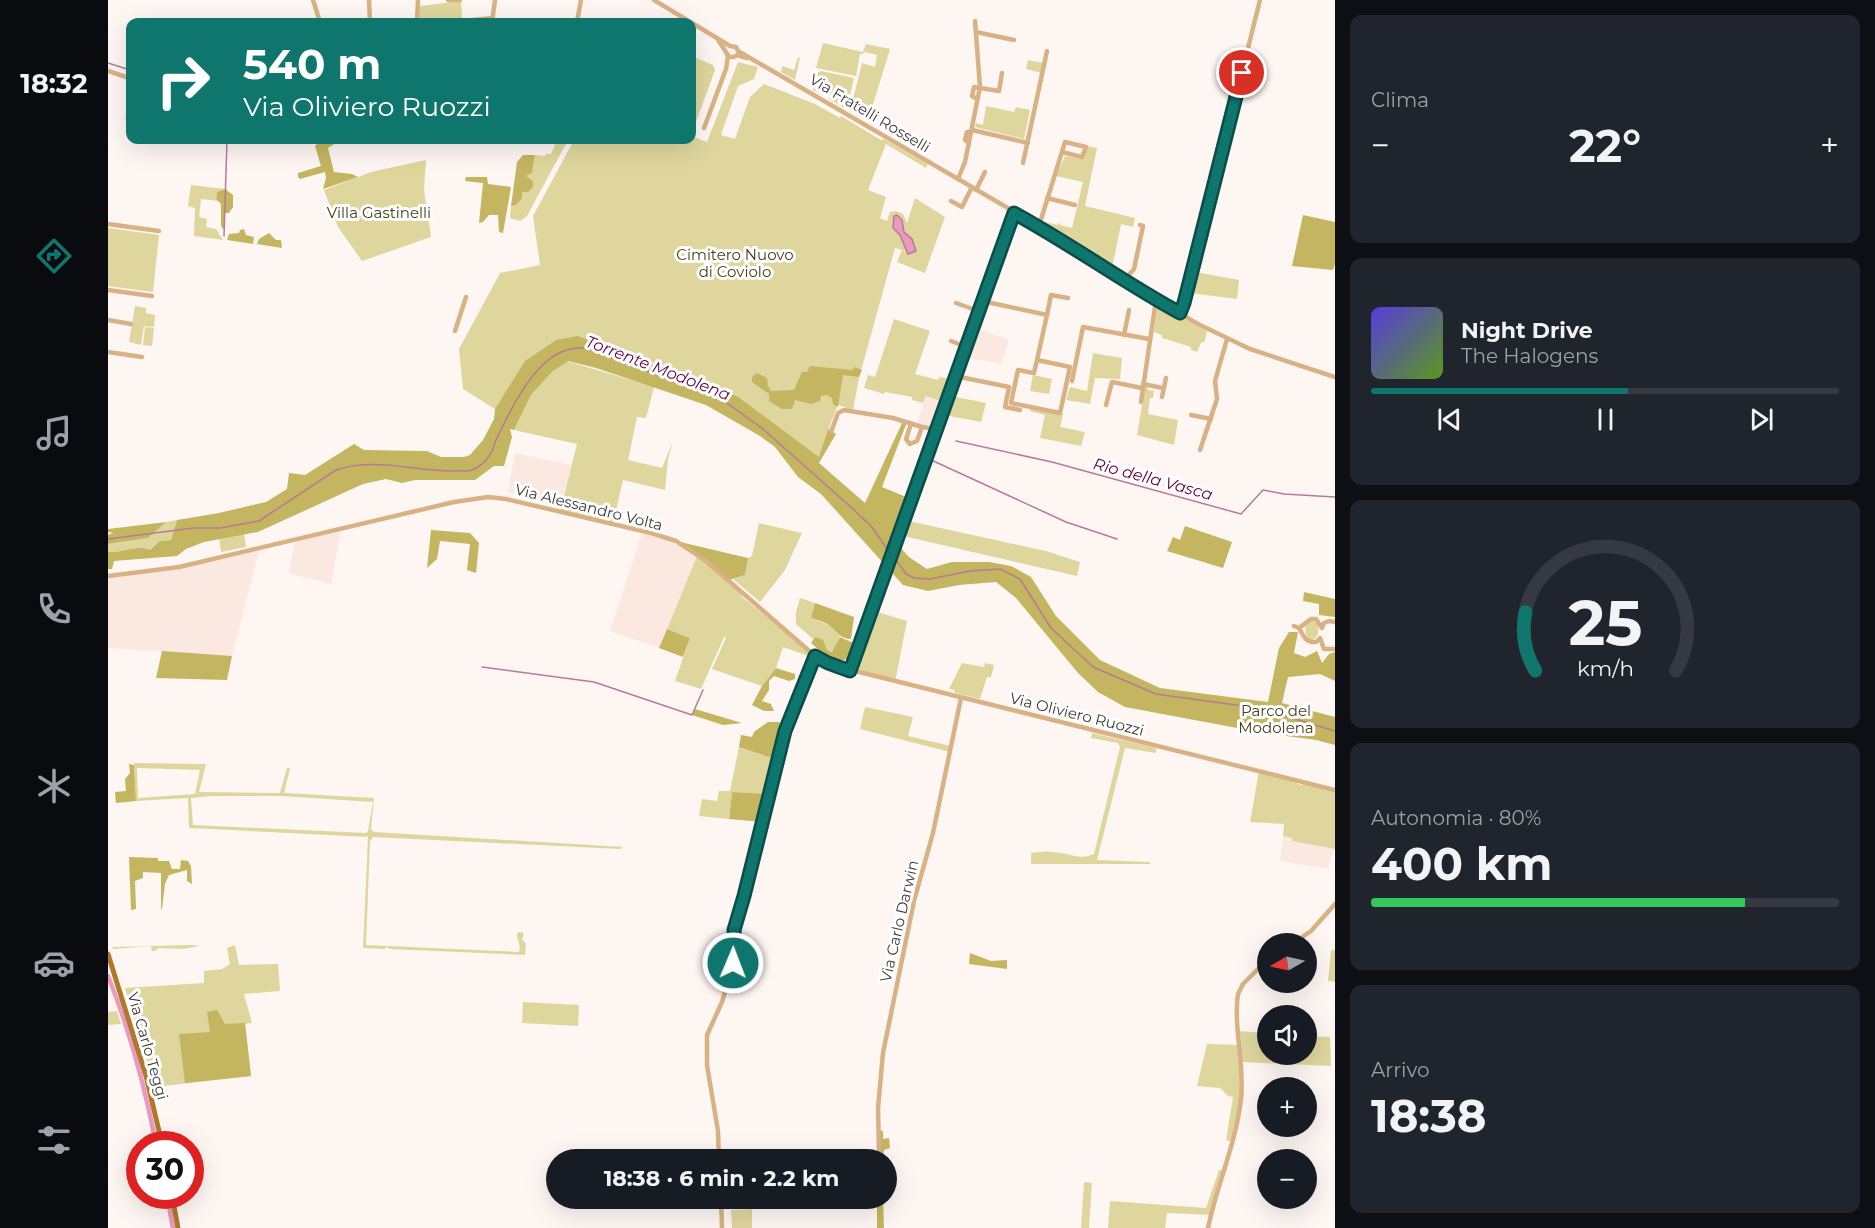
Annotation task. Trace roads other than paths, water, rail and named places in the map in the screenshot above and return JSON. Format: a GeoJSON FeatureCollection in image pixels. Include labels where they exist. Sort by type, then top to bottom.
{"type":"FeatureCollection","features":[{"type":"Feature","properties":{"kind":"main road","name":"Via Carlo Teggi"},"geometry":{"type":"LineString","coordinates":[[108,954],[110,967],[149,1088],[159,1131]]}},
{"type":"Feature","properties":{"kind":"main road"},"geometry":{"type":"LineString","coordinates":[[174,1209],[178,1228]]}},
{"type":"Feature","properties":{"kind":"street"},"geometry":{"type":"LineString","coordinates":[[313,0],[319,18]]}},
{"type":"Feature","properties":{"kind":"street"},"geometry":{"type":"LineString","coordinates":[[369,0],[370,18]]}},
{"type":"Feature","properties":{"kind":"street"},"geometry":{"type":"LineString","coordinates":[[417,18],[418,0]]}},
{"type":"Feature","properties":{"kind":"street"},"geometry":{"type":"LineString","coordinates":[[448,0],[460,0]]}},
{"type":"Feature","properties":{"kind":"street"},"geometry":{"type":"LineString","coordinates":[[492,18],[495,0]]}},
{"type":"Feature","properties":{"kind":"street"},"geometry":{"type":"LineString","coordinates":[[578,18],[581,0]]}},
{"type":"Feature","properties":{"kind":"street"},"geometry":{"type":"LineString","coordinates":[[654,0],[684,18]]}},
{"type":"Feature","properties":{"kind":"street"},"geometry":{"type":"LineString","coordinates":[[1180,313],[1260,0]]}},
{"type":"Feature","properties":{"kind":"street"},"geometry":{"type":"LineString","coordinates":[[958,179],[965,162],[980,87],[975,21]]}},
{"type":"Feature","properties":{"kind":"street"},"geometry":{"type":"LineString","coordinates":[[696,25],[717,38],[732,53],[704,128]]}},
{"type":"Feature","properties":{"kind":"street"},"geometry":{"type":"LineString","coordinates":[[976,32],[1014,40]]}},
{"type":"Feature","properties":{"kind":"street"},"geometry":{"type":"LineString","coordinates":[[1023,163],[1047,51]]}},
{"type":"Feature","properties":{"kind":"street","name":"Via Fratelli Rosselli"},"geometry":{"type":"LineString","coordinates":[[732,53],[754,60],[1039,226],[1156,300],[1227,339],[1274,358],[1335,377]]}},
{"type":"Feature","properties":{"kind":"street"},"geometry":{"type":"LineString","coordinates":[[108,71],[126,77]]}},
{"type":"Feature","properties":{"kind":"street"},"geometry":{"type":"LineString","coordinates":[[980,87],[999,91],[1002,73]]}},
{"type":"Feature","properties":{"kind":"street"},"geometry":{"type":"LineString","coordinates":[[972,131],[1028,143]]}},
{"type":"Feature","properties":{"kind":"street"},"geometry":{"type":"LineString","coordinates":[[1039,226],[1065,142],[1086,147],[1082,157],[1062,152]]}},
{"type":"Feature","properties":{"kind":"street"},"geometry":{"type":"LineString","coordinates":[[951,201],[962,207],[985,172]]}},
{"type":"Feature","properties":{"kind":"street"},"geometry":{"type":"LineString","coordinates":[[1047,198],[1076,205]]}},
{"type":"Feature","properties":{"kind":"street"},"geometry":{"type":"LineString","coordinates":[[850,671],[1014,213]]}},
{"type":"Feature","properties":{"kind":"street"},"geometry":{"type":"LineString","coordinates":[[108,224],[159,231]]}},
{"type":"Feature","properties":{"kind":"street"},"geometry":{"type":"LineString","coordinates":[[1124,280],[1134,269],[1143,226],[1140,225]]}},
{"type":"Feature","properties":{"kind":"street"},"geometry":{"type":"LineString","coordinates":[[108,290],[152,296]]}},
{"type":"Feature","properties":{"kind":"street"},"geometry":{"type":"LineString","coordinates":[[1037,360],[1070,367],[1060,413],[1011,403],[1018,370],[1034,373],[1051,295],[1068,298]]}},
{"type":"Feature","properties":{"kind":"street"},"geometry":{"type":"LineString","coordinates":[[455,330],[466,297]]}},
{"type":"Feature","properties":{"kind":"street"},"geometry":{"type":"LineString","coordinates":[[1141,402],[1156,300]]}},
{"type":"Feature","properties":{"kind":"street"},"geometry":{"type":"LineString","coordinates":[[982,301],[1047,315]]}},
{"type":"Feature","properties":{"kind":"street"},"geometry":{"type":"LineString","coordinates":[[956,303],[978,311]]}},
{"type":"Feature","properties":{"kind":"street"},"geometry":{"type":"LineString","coordinates":[[1124,335],[1129,310]]}},
{"type":"Feature","properties":{"kind":"street"},"geometry":{"type":"LineString","coordinates":[[108,320],[131,324]]}},
{"type":"Feature","properties":{"kind":"street"},"geometry":{"type":"LineString","coordinates":[[1072,381],[1083,327],[1149,339]]}},
{"type":"Feature","properties":{"kind":"street"},"geometry":{"type":"LineString","coordinates":[[1200,450],[1217,399],[1215,381],[1227,339]]}},
{"type":"Feature","properties":{"kind":"street"},"geometry":{"type":"LineString","coordinates":[[951,341],[966,347]]}},
{"type":"Feature","properties":{"kind":"street"},"geometry":{"type":"LineString","coordinates":[[108,352],[142,357]]}},
{"type":"Feature","properties":{"kind":"street"},"geometry":{"type":"LineString","coordinates":[[955,376],[1009,387],[1005,407],[1020,410]]}},
{"type":"Feature","properties":{"kind":"street"},"geometry":{"type":"LineString","coordinates":[[1162,397],[1166,378]]}},
{"type":"Feature","properties":{"kind":"street"},"geometry":{"type":"LineString","coordinates":[[1215,381],[1223,383]]}},
{"type":"Feature","properties":{"kind":"street"},"geometry":{"type":"LineString","coordinates":[[1106,405],[1112,382],[1163,388]]}},
{"type":"Feature","properties":{"kind":"street"},"geometry":{"type":"LineString","coordinates":[[831,432],[842,410],[893,418],[922,428],[936,429]]}},
{"type":"Feature","properties":{"kind":"street"},"geometry":{"type":"LineString","coordinates":[[1191,415],[1210,418]]}},
{"type":"Feature","properties":{"kind":"street"},"geometry":{"type":"LineString","coordinates":[[912,424],[906,437],[910,444],[916,442],[922,428]]}},
{"type":"Feature","properties":{"kind":"street","name":"Via Alessandro Volta"},"geometry":{"type":"LineString","coordinates":[[108,576],[179,567],[283,542],[307,533],[320,533],[454,502],[488,497],[518,501],[669,539],[693,551],[815,656]]}},
{"type":"Feature","properties":{"kind":"street"},"geometry":{"type":"LineString","coordinates":[[1320,638],[1316,642],[1310,642],[1305,639],[1297,627],[1311,619],[1316,619],[1322,628]]}},
{"type":"Feature","properties":{"kind":"street"},"geometry":{"type":"LineString","coordinates":[[1335,622],[1329,621],[1324,624],[1320,638],[1324,649],[1335,649]]}},
{"type":"Feature","properties":{"kind":"street"},"geometry":{"type":"LineString","coordinates":[[719,1149],[718,1131],[707,1065],[707,1035],[722,1002],[734,961],[734,930],[785,731],[815,656]]}},
{"type":"Feature","properties":{"kind":"street","name":"Via Oliviero Ruozzi"},"geometry":{"type":"LineString","coordinates":[[815,656],[850,671],[1335,790]]}},
{"type":"Feature","properties":{"kind":"street","name":"Via Carlo Darwin"},"geometry":{"type":"LineString","coordinates":[[879,1149],[878,1108],[884,1049],[914,902],[933,833],[961,698]]}},
{"type":"Feature","properties":{"kind":"street"},"geometry":{"type":"LineString","coordinates":[[1308,933],[1335,904]]}},
{"type":"Feature","properties":{"kind":"street"},"geometry":{"type":"LineString","coordinates":[[1208,1228],[1230,1155],[1241,1098],[1238,994],[1243,984],[1257,970]]}},
{"type":"Feature","properties":{"kind":"street"},"geometry":{"type":"LineString","coordinates":[[721,1209],[722,1228]]}},
{"type":"Feature","properties":{"kind":"waterway"},"geometry":{"type":"LineString","coordinates":[[108,63],[126,69]]}},
{"type":"Feature","properties":{"kind":"waterway"},"geometry":{"type":"LineString","coordinates":[[224,236],[227,144]]}},
{"type":"Feature","properties":{"kind":"waterway","name":"Torrente Modolena"},"geometry":{"type":"LineString","coordinates":[[108,539],[193,528],[220,528],[259,521],[336,470],[350,466],[379,465],[438,470],[472,470],[484,463],[490,455],[520,395],[543,365],[556,355],[572,349],[589,349],[723,400],[763,429],[853,509],[871,526],[891,554]]}},
{"type":"Feature","properties":{"kind":"waterway","name":"Rio della Vasca"},"geometry":{"type":"LineString","coordinates":[[956,441],[1052,462],[1241,514],[1263,490],[1284,494],[1335,497]]}},
{"type":"Feature","properties":{"kind":"waterway"},"geometry":{"type":"LineString","coordinates":[[929,459],[1066,522],[1117,539]]}},
{"type":"Feature","properties":{"kind":"waterway","name":"Torrente Modolena"},"geometry":{"type":"LineString","coordinates":[[894,557],[906,574],[914,578],[930,579],[970,571],[1000,569],[1020,579],[1051,628],[1093,667],[1156,694],[1258,708],[1335,731]]}},
{"type":"Feature","properties":{"kind":"waterway"},"geometry":{"type":"LineString","coordinates":[[482,667],[594,682],[692,715],[703,690]]}},
{"type":"Feature","properties":{"kind":"waterway"},"geometry":{"type":"LineString","coordinates":[[108,976],[136,1059],[153,1131]]}},
{"type":"Feature","properties":{"kind":"waterway"},"geometry":{"type":"LineString","coordinates":[[169,1209],[173,1228]]}},
{"type":"Feature","properties":{"kind":"park label","name":"Villa Gastinelli"},"geometry":{"type":"Point","coordinates":[379,212]}},
{"type":"Feature","properties":{"kind":"park label","name":"Cimitero Nuovo di Coviolo"},"geometry":{"type":"Point","coordinates":[735,262]}},
{"type":"Feature","properties":{"kind":"park label","name":"Parco del Modolena"},"geometry":{"type":"Point","coordinates":[1276,718]}}]}
